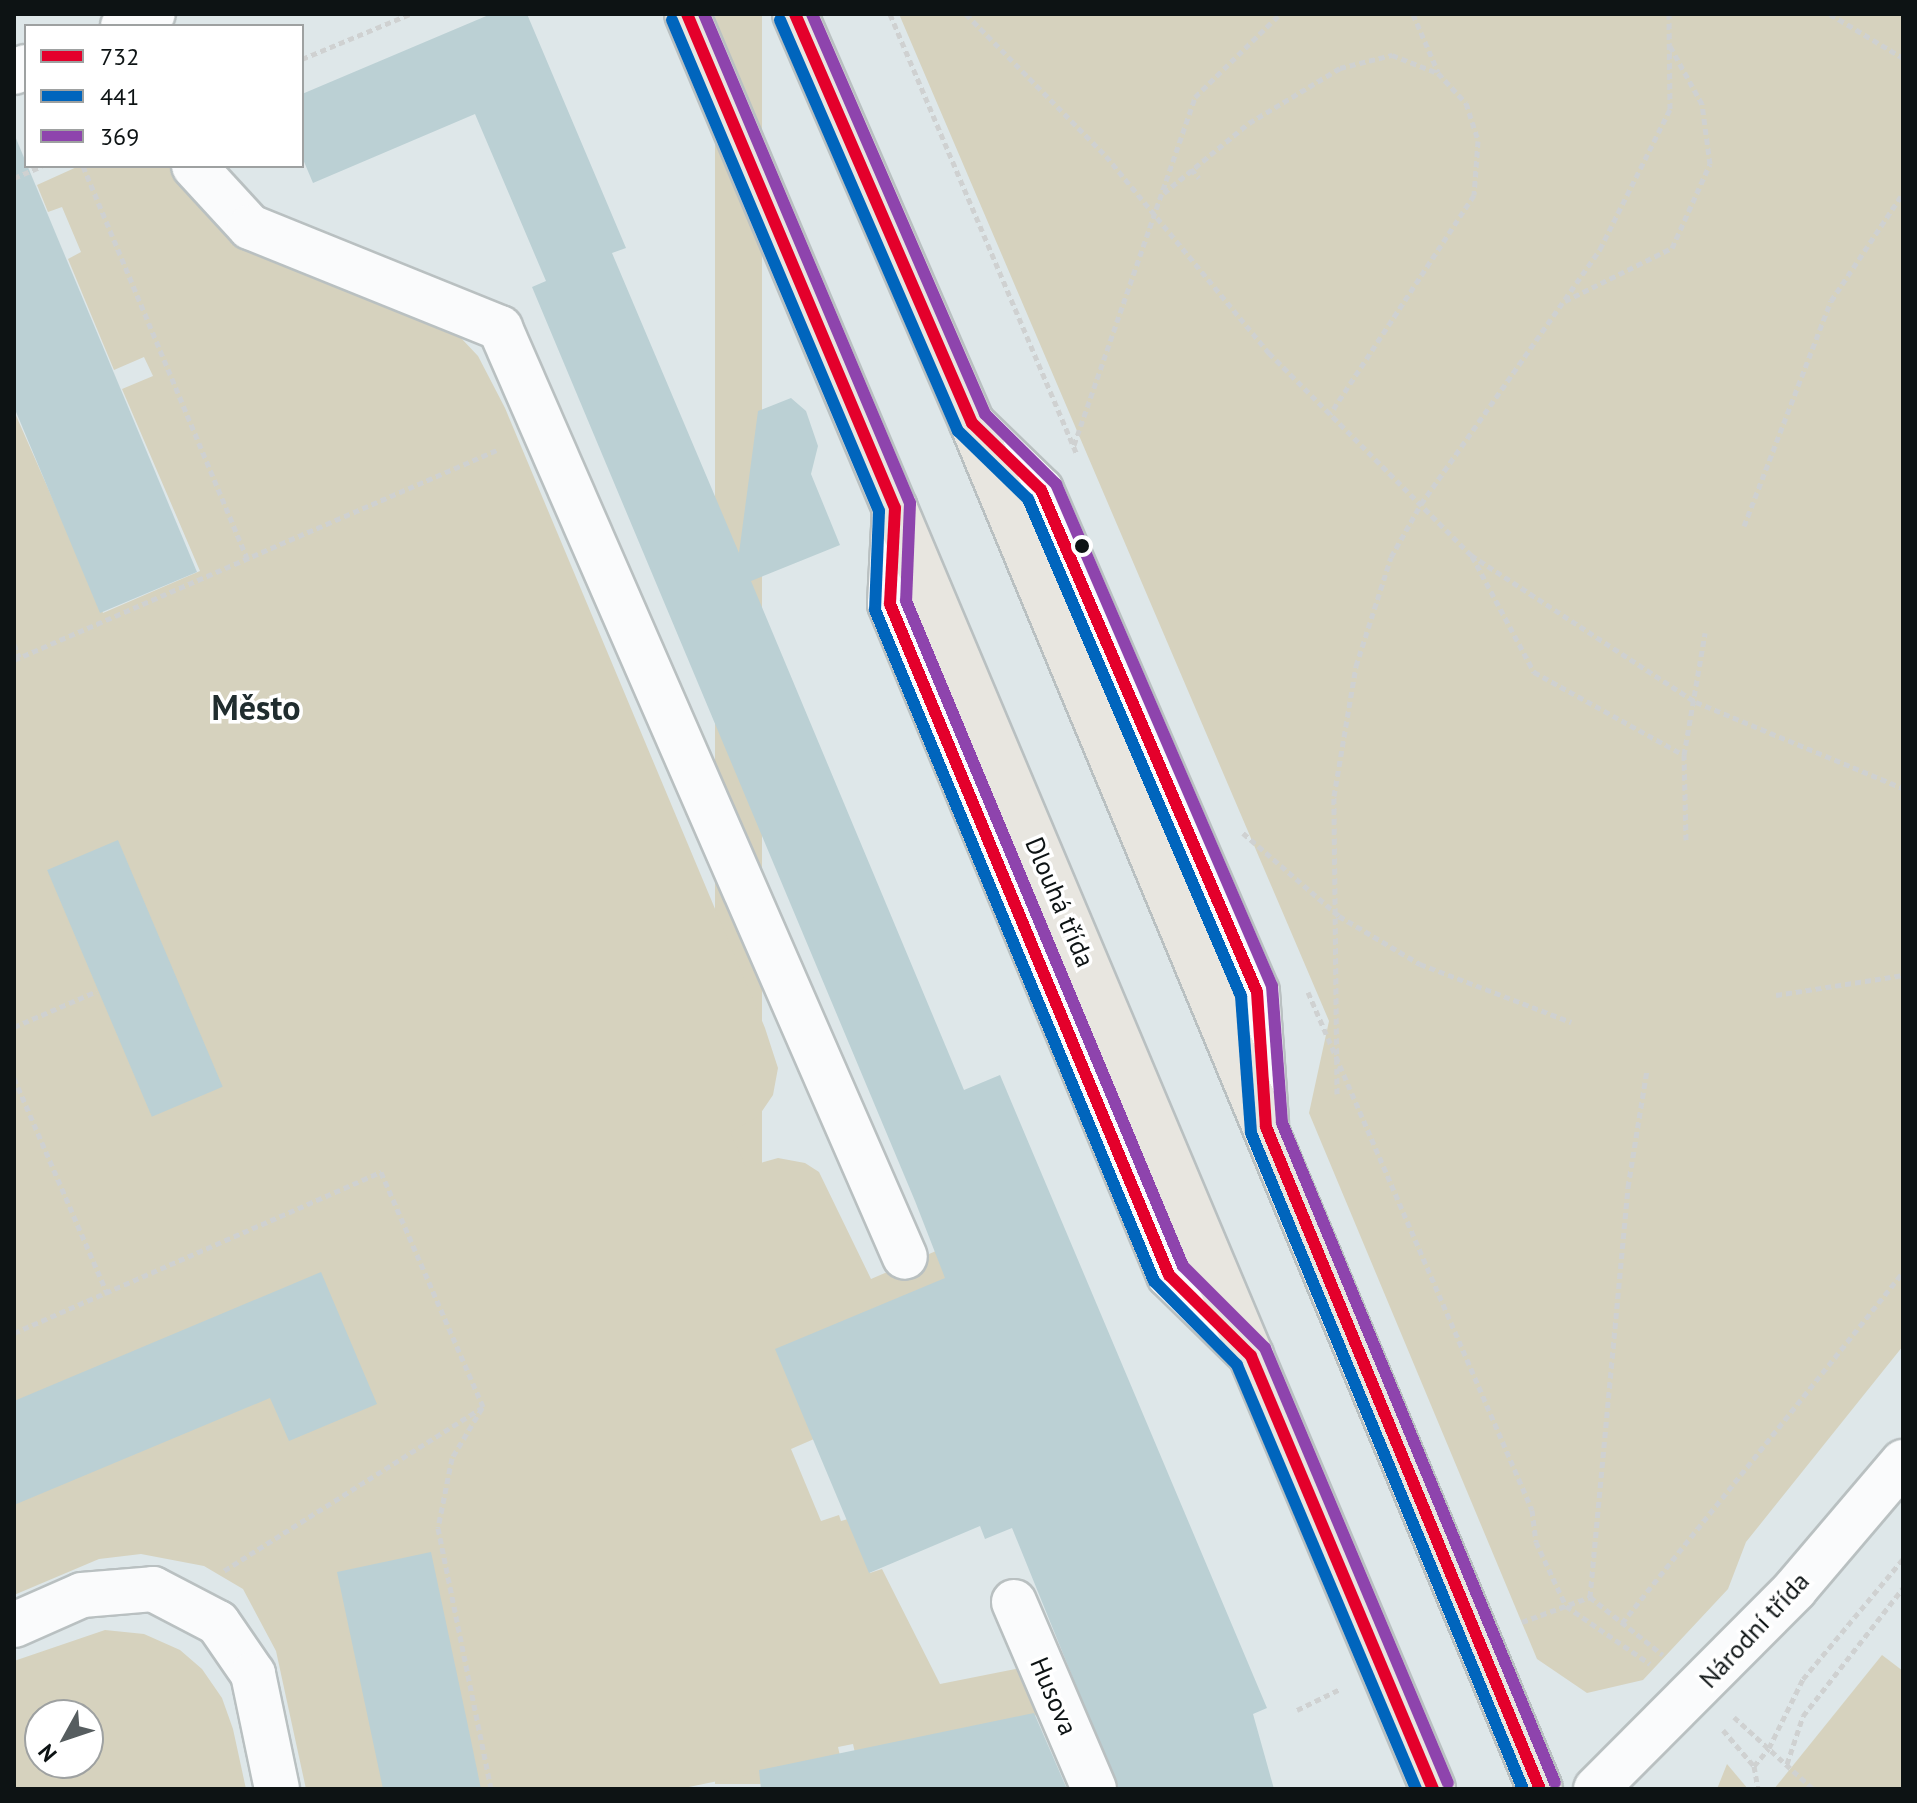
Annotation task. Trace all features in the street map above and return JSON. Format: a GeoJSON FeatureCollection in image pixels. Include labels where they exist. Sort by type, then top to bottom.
{"type":"FeatureCollection","features":[{"type":"Feature","properties":{"kind":"main road","name":"Dlouhá třída"},"geometry":{"type":"LineString","coordinates":[[687,14],[1433,1789]]}},
{"type":"Feature","properties":{"kind":"main road"},"geometry":{"type":"LineString","coordinates":[[795,14],[972,423],[1540,1789]]}},
{"type":"Feature","properties":{"kind":"street"},"geometry":{"type":"LineString","coordinates":[[196,168],[250,227],[500,328],[905,1257]]}},
{"type":"Feature","properties":{"kind":"street","name":"Národní třída"},"geometry":{"type":"LineString","coordinates":[[1596,1789],[1795,1589],[1903,1462]]}},
{"type":"Feature","properties":{"kind":"street"},"geometry":{"type":"LineString","coordinates":[[14,1625],[82,1595],[153,1589],[218,1623],[253,1674],[277,1789]]}},
{"type":"Feature","properties":{"kind":"street","name":"Husova"},"geometry":{"type":"LineString","coordinates":[[1014,1602],[1094,1789]]}},
{"type":"Feature","properties":{"kind":"path"},"geometry":{"type":"LineString","coordinates":[[304,58],[410,14]]}},
{"type":"Feature","properties":{"kind":"path"},"geometry":{"type":"LineString","coordinates":[[890,14],[1080,461]]}},
{"type":"Feature","properties":{"kind":"path"},"geometry":{"type":"LineString","coordinates":[[966,14],[1106,156],[1269,353],[1471,555],[1696,702],[1903,788]]}},
{"type":"Feature","properties":{"kind":"path"},"geometry":{"type":"LineString","coordinates":[[1069,462],[1195,97],[1280,14]]}},
{"type":"Feature","properties":{"kind":"path"},"geometry":{"type":"LineString","coordinates":[[1330,414],[1474,195],[1478,141],[1466,103],[1438,73],[1413,14]]}},
{"type":"Feature","properties":{"kind":"path"},"geometry":{"type":"LineString","coordinates":[[1337,1094],[1339,916],[1334,796],[1356,666],[1391,557],[1421,504],[1600,249],[1670,109],[1669,14]]}},
{"type":"Feature","properties":{"kind":"path"},"geometry":{"type":"LineString","coordinates":[[1830,14],[1903,58]]}},
{"type":"Feature","properties":{"kind":"path"},"geometry":{"type":"LineString","coordinates":[[1561,303],[1672,248],[1710,164],[1702,104],[1669,45]]}},
{"type":"Feature","properties":{"kind":"path"},"geometry":{"type":"LineString","coordinates":[[1164,193],[1249,123],[1340,68],[1392,55],[1438,73]]}},
{"type":"Feature","properties":{"kind":"path"},"geometry":{"type":"LineString","coordinates":[[14,178],[37,168]]}},
{"type":"Feature","properties":{"kind":"path"},"geometry":{"type":"LineString","coordinates":[[84,168],[247,559]]}},
{"type":"Feature","properties":{"kind":"path"},"geometry":{"type":"LineString","coordinates":[[1191,169],[1199,178]]}},
{"type":"Feature","properties":{"kind":"path"},"geometry":{"type":"LineString","coordinates":[[1744,526],[1831,301],[1903,193]]}},
{"type":"Feature","properties":{"kind":"path"},"geometry":{"type":"LineString","coordinates":[[14,644],[17,659],[544,429]]}},
{"type":"Feature","properties":{"kind":"path"},"geometry":{"type":"LineString","coordinates":[[1471,555],[1534,672],[1684,755]]}},
{"type":"Feature","properties":{"kind":"path"},"geometry":{"type":"LineString","coordinates":[[1686,840],[1684,755],[1696,702],[1705,633]]}},
{"type":"Feature","properties":{"kind":"path"},"geometry":{"type":"LineString","coordinates":[[1232,824],[1339,916],[1420,964],[1571,1022]]}},
{"type":"Feature","properties":{"kind":"path"},"geometry":{"type":"LineString","coordinates":[[1241,831],[1247,846]]}},
{"type":"Feature","properties":{"kind":"path"},"geometry":{"type":"LineString","coordinates":[[1776,995],[1903,975]]}},
{"type":"Feature","properties":{"kind":"path"},"geometry":{"type":"LineString","coordinates":[[1307,990],[1532,1510],[1536,1542],[1566,1606],[1634,1650]]}},
{"type":"Feature","properties":{"kind":"path"},"geometry":{"type":"LineString","coordinates":[[14,1027],[97,991]]}},
{"type":"Feature","properties":{"kind":"path"},"geometry":{"type":"LineString","coordinates":[[1590,1597],[1628,1187],[1647,1070]]}},
{"type":"Feature","properties":{"kind":"path"},"geometry":{"type":"LineString","coordinates":[[14,1078],[108,1295]]}},
{"type":"Feature","properties":{"kind":"path"},"geometry":{"type":"LineString","coordinates":[[14,1333],[108,1295],[381,1172],[483,1407]]}},
{"type":"Feature","properties":{"kind":"path"},"geometry":{"type":"LineString","coordinates":[[1622,1623],[1903,1272]]}},
{"type":"Feature","properties":{"kind":"path"},"geometry":{"type":"LineString","coordinates":[[218,1574],[483,1407]]}},
{"type":"Feature","properties":{"kind":"path"},"geometry":{"type":"LineString","coordinates":[[483,1407],[452,1458],[438,1528],[491,1789]]}},
{"type":"Feature","properties":{"kind":"path"},"geometry":{"type":"LineString","coordinates":[[1754,1766],[1769,1748],[1803,1679],[1903,1559]]}},
{"type":"Feature","properties":{"kind":"path"},"geometry":{"type":"LineString","coordinates":[[1787,1764],[1803,1716],[1903,1588]]}},
{"type":"Feature","properties":{"kind":"path"},"geometry":{"type":"LineString","coordinates":[[1523,1621],[1590,1597]]}},
{"type":"Feature","properties":{"kind":"path"},"geometry":{"type":"LineString","coordinates":[[1590,1597],[1667,1658]]}},
{"type":"Feature","properties":{"kind":"path"},"geometry":{"type":"LineString","coordinates":[[1297,1710],[1348,1685]]}},
{"type":"Feature","properties":{"kind":"path"},"geometry":{"type":"LineString","coordinates":[[1726,1708],[1813,1789]]}},
{"type":"Feature","properties":{"kind":"path"},"geometry":{"type":"LineString","coordinates":[[1730,1737],[1754,1766],[1758,1789]]}},
{"type":"Feature","properties":{"kind":"shaded area"},"geometry":{"type":"Polygon","coordinates":[[[715,14],[762,14],[762,1784],[715,1784],[715,14]]]}},
{"type":"Feature","properties":{"kind":"shaded area"},"geometry":{"type":"Polygon","coordinates":[[[899,14],[1903,14],[1903,1346],[1746,1542],[1728,1589],[1643,1680],[1587,1693],[1537,1659],[1309,1113],[1329,1021],[899,14]]]}},
{"type":"Feature","properties":{"kind":"shaded area"},"geometry":{"type":"Polygon","coordinates":[[[75,168],[182,168],[461,338],[478,356],[505,408],[765,1028],[778,1068],[773,1095],[758,1117],[730,1132],[746,1167],[778,1158],[805,1163],[819,1172],[871,1279],[936,1251],[947,1276],[814,1439],[791,1449],[821,1521],[839,1515],[841,1521],[848,1519],[870,1573],[882,1569],[940,1684],[1025,1667],[1052,1712],[855,1753],[853,1744],[838,1747],[840,1756],[679,1789],[306,1789],[276,1651],[243,1589],[204,1566],[141,1554],[99,1559],[14,1595],[14,411],[103,613],[200,571],[122,389],[153,376],[144,357],[114,370],[68,259],[81,252],[62,207],[48,212],[37,185],[75,168]]]}},
{"type":"Feature","properties":{"kind":"shaded area"},"geometry":{"type":"Polygon","coordinates":[[[105,1630],[144,1634],[180,1650],[202,1669],[222,1698],[233,1729],[246,1789],[14,1789],[14,1661],[105,1630]]]}},
{"type":"Feature","properties":{"kind":"shaded area"},"geometry":{"type":"Polygon","coordinates":[[[1882,1655],[1903,1671],[1903,1789],[1774,1789],[1882,1655]]]}},
{"type":"Feature","properties":{"kind":"shaded area"},"geometry":{"type":"Polygon","coordinates":[[[1727,1764],[1748,1789],[1717,1789],[1727,1764]]]}},
{"type":"Feature","properties":{"kind":"building"},"geometry":{"type":"Polygon","coordinates":[[[491,14],[527,14],[626,248],[612,253],[739,553],[758,411],[791,398],[806,411],[818,446],[811,474],[840,545],[751,581],[964,1090],[1000,1075],[1267,1708],[1253,1714],[1274,1789],[1118,1789],[1012,1528],[985,1539],[980,1526],[869,1573],[775,1349],[945,1278],[532,287],[546,281],[475,114],[313,183],[304,162],[304,93],[491,14]]]}},
{"type":"Feature","properties":{"kind":"building"},"geometry":{"type":"Polygon","coordinates":[[[15,136],[24,158],[24,168],[28,168],[197,572],[100,613],[14,407],[15,136]]]}},
{"type":"Feature","properties":{"kind":"building"},"geometry":{"type":"Polygon","coordinates":[[[118,840],[223,1087],[152,1117],[47,870],[118,840]]]}},
{"type":"Feature","properties":{"kind":"building"},"geometry":{"type":"Polygon","coordinates":[[[321,1272],[377,1404],[289,1441],[270,1398],[14,1505],[14,1401],[321,1272]]]}},
{"type":"Feature","properties":{"kind":"building"},"geometry":{"type":"Polygon","coordinates":[[[431,1552],[481,1789],[383,1789],[337,1572],[431,1552]]]}},
{"type":"Feature","properties":{"kind":"building"},"geometry":{"type":"Polygon","coordinates":[[[1034,1713],[1067,1789],[761,1789],[759,1770],[1034,1713]]]}},
{"type":"Feature","properties":{"kind":"transit line","name":"732"},"geometry":{"type":"LineString","coordinates":[[687,14],[895,508],[890,604],[1169,1275],[1251,1356],[1433,1789]]}},
{"type":"Feature","properties":{"kind":"transit line","name":"369"},"geometry":{"type":"LineString","coordinates":[[704,14],[910,503],[906,601],[1183,1266],[1265,1348],[1448,1783]]}},
{"type":"Feature","properties":{"kind":"transit line","name":"732"},"geometry":{"type":"LineString","coordinates":[[795,14],[972,423],[1041,490],[1257,992],[1266,1127],[1540,1789]]}},
{"type":"Feature","properties":{"kind":"transit line","name":"369"},"geometry":{"type":"LineString","coordinates":[[812,14],[985,414],[1056,484],[1272,986],[1282,1123],[1555,1783]]}},
{"type":"Feature","properties":{"kind":"transit line","name":"441"},"geometry":{"type":"LineString","coordinates":[[672,20],[879,511],[875,610],[1154,1281],[1237,1365],[1416,1789]]}},
{"type":"Feature","properties":{"kind":"transit line","name":"441"},"geometry":{"type":"LineString","coordinates":[[780,20],[958,431],[1028,499],[1241,996],[1251,1133],[1523,1789]]}},
{"type":"Feature","properties":{"kind":"district","name":"Město"},"geometry":{"type":"Point","coordinates":[256,708]}}]}
